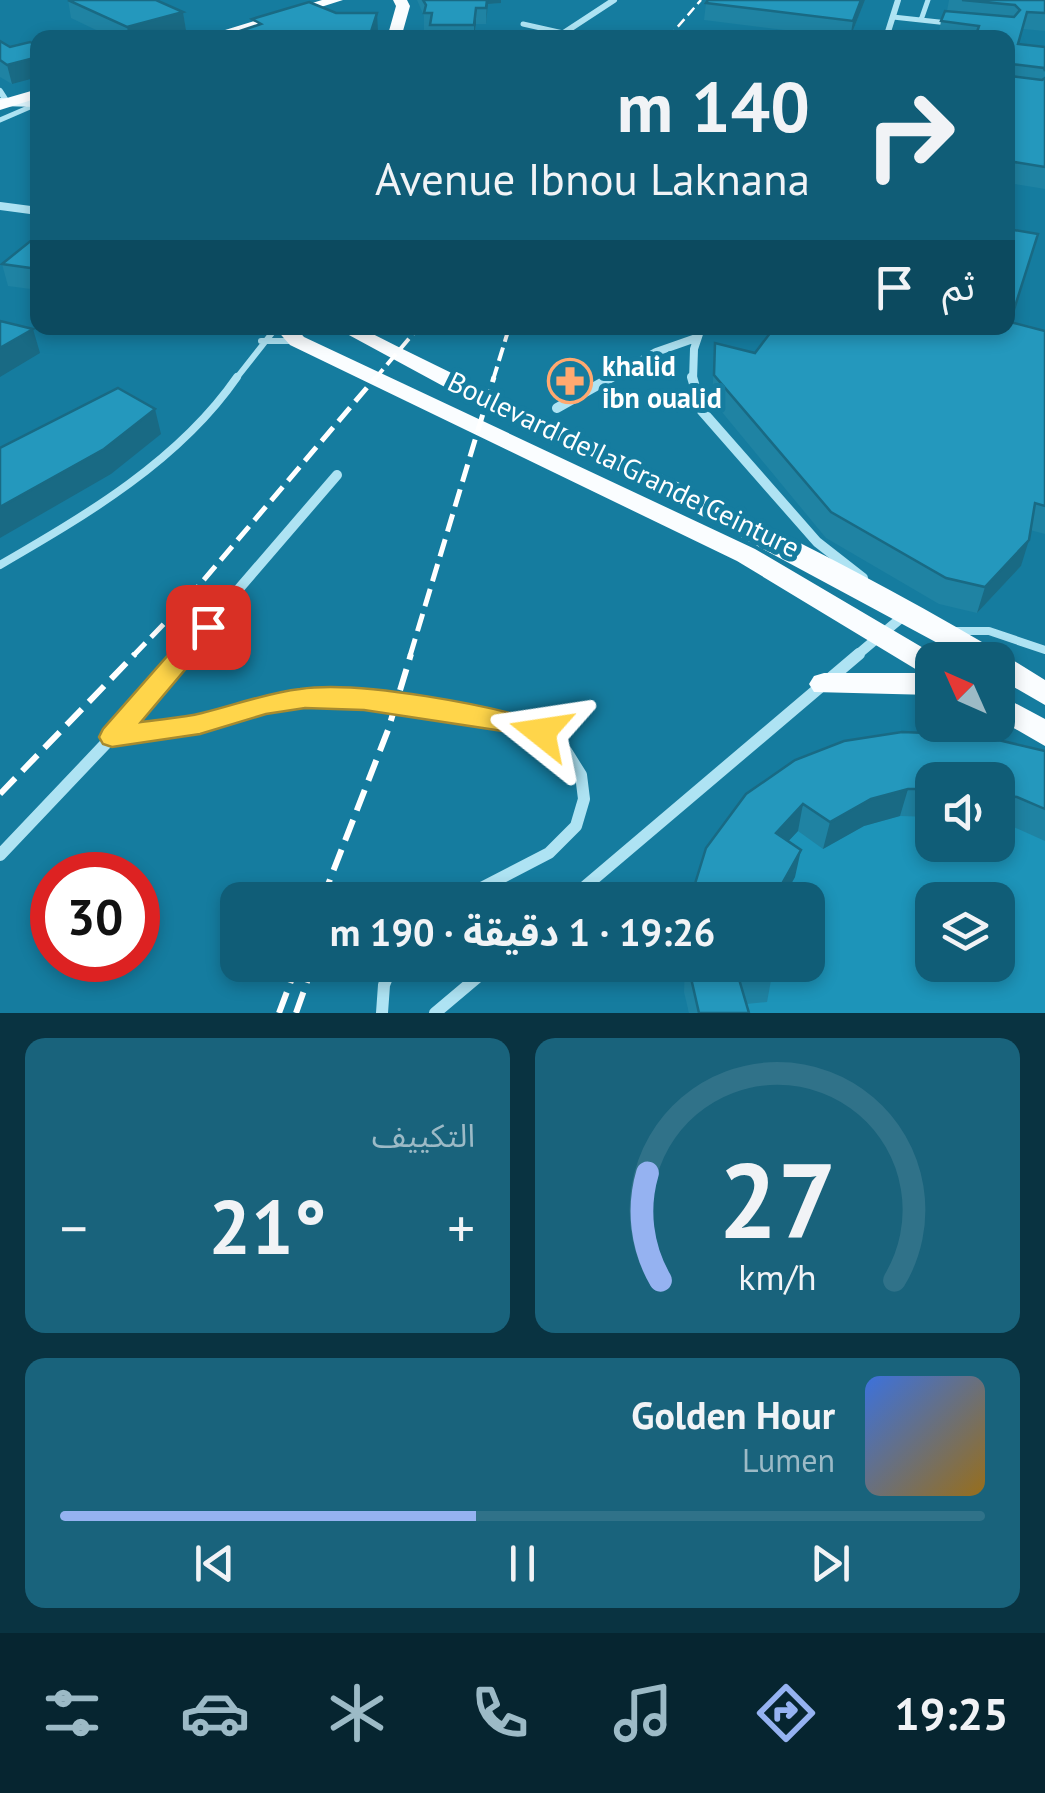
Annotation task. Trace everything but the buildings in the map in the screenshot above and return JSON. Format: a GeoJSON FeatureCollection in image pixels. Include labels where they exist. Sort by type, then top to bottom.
{"type":"FeatureCollection","features":[{"type":"Feature","properties":{"kind":"main road"},"geometry":{"type":"LineString","coordinates":[[233,30],[336,0]]}},
{"type":"Feature","properties":{"kind":"main road"},"geometry":{"type":"LineString","coordinates":[[254,30],[354,0]]}},
{"type":"Feature","properties":{"kind":"main road"},"geometry":{"type":"LineString","coordinates":[[396,30],[403,6],[400,0]]}},
{"type":"Feature","properties":{"kind":"main road"},"geometry":{"type":"LineString","coordinates":[[2,99],[30,92]]}},
{"type":"Feature","properties":{"kind":"main road","name":"Boulevard de la Grande Ceinture"},"geometry":{"type":"LineString","coordinates":[[292,335],[746,556],[915,656]]}},
{"type":"Feature","properties":{"kind":"main road","name":"Boulevard de la Grande Ceinture"},"geometry":{"type":"LineString","coordinates":[[360,335],[510,413],[582,442],[962,642]]}},
{"type":"Feature","properties":{"kind":"main road","name":"Boulevard de la Grande Ceinture"},"geometry":{"type":"LineString","coordinates":[[1015,675],[1045,694]]}},
{"type":"Feature","properties":{"kind":"main road"},"geometry":{"type":"LineString","coordinates":[[824,684],[915,684]]}},
{"type":"Feature","properties":{"kind":"main road"},"geometry":{"type":"LineString","coordinates":[[1015,715],[1045,734]]}},
{"type":"Feature","properties":{"kind":"street"},"geometry":{"type":"LineString","coordinates":[[568,30],[614,0]]}},
{"type":"Feature","properties":{"kind":"street"},"geometry":{"type":"LineString","coordinates":[[889,30],[898,0]]}},
{"type":"Feature","properties":{"kind":"street"},"geometry":{"type":"LineString","coordinates":[[2,99],[30,103]]}},
{"type":"Feature","properties":{"kind":"street"},"geometry":{"type":"LineString","coordinates":[[0,206],[30,210]]}},
{"type":"Feature","properties":{"kind":"street"},"geometry":{"type":"LineString","coordinates":[[557,408],[693,335]]}},
{"type":"Feature","properties":{"kind":"street"},"geometry":{"type":"LineString","coordinates":[[589,882],[908,612],[817,542],[702,411],[692,391],[690,372],[698,335]]}},
{"type":"Feature","properties":{"kind":"street"},"geometry":{"type":"LineString","coordinates":[[0,855],[112,737],[337,475]]}},
{"type":"Feature","properties":{"kind":"street"},"geometry":{"type":"LineString","coordinates":[[112,737],[200,724],[266,704],[305,698],[364,700],[511,722],[541,732],[560,744],[574,761],[584,782],[584,806],[576,828],[550,853],[497,882]]}},
{"type":"Feature","properties":{"kind":"street"},"geometry":{"type":"LineString","coordinates":[[382,1013],[388,982]]}},
{"type":"Feature","properties":{"kind":"street"},"geometry":{"type":"LineString","coordinates":[[434,1013],[471,982]]}},
{"type":"Feature","properties":{"kind":"lane"},"geometry":{"type":"LineString","coordinates":[[920,20],[928,0]]}},
{"type":"Feature","properties":{"kind":"lane"},"geometry":{"type":"LineString","coordinates":[[893,16],[956,24]]}},
{"type":"Feature","properties":{"kind":"lane"},"geometry":{"type":"LineString","coordinates":[[523,24],[543,30]]}},
{"type":"Feature","properties":{"kind":"lane"},"geometry":{"type":"LineString","coordinates":[[0,120],[30,107]]}},
{"type":"Feature","properties":{"kind":"lane"},"geometry":{"type":"LineString","coordinates":[[0,565],[92,510],[166,453],[215,406],[261,341],[278,335]]}},
{"type":"Feature","properties":{"kind":"lane"},"geometry":{"type":"LineString","coordinates":[[261,341],[278,335]]}},
{"type":"Feature","properties":{"kind":"lane"},"geometry":{"type":"LineString","coordinates":[[948,633],[968,628],[991,631],[1045,650]]}},
{"type":"Feature","properties":{"kind":"shaded area"},"geometry":{"type":"Polygon","coordinates":[[[837,768],[915,773],[915,862],[1015,862],[1015,780],[1045,782],[1045,1013],[689,1013],[686,982],[825,982],[825,882],[714,882],[837,768]]]}},
{"type":"Feature","properties":{"kind":"railway"},"geometry":{"type":"LineString","coordinates":[[675,30],[701,0]]}},
{"type":"Feature","properties":{"kind":"railway"},"geometry":{"type":"LineString","coordinates":[[374,380],[412,335]]}},
{"type":"Feature","properties":{"kind":"railway"},"geometry":{"type":"LineString","coordinates":[[493,380],[507,335]]}},
{"type":"Feature","properties":{"kind":"railway"},"geometry":{"type":"LineString","coordinates":[[133,656],[185,602],[376,377]]}},
{"type":"Feature","properties":{"kind":"railway"},"geometry":{"type":"LineString","coordinates":[[410,656],[494,377]]}},
{"type":"Feature","properties":{"kind":"railway"},"geometry":{"type":"LineString","coordinates":[[0,794],[135,654]]}},
{"type":"Feature","properties":{"kind":"railway"},"geometry":{"type":"LineString","coordinates":[[329,882],[388,730],[411,654]]}},
{"type":"Feature","properties":{"kind":"railway"},"geometry":{"type":"LineString","coordinates":[[279,1013],[291,982]]}},
{"type":"Feature","properties":{"kind":"railway"},"geometry":{"type":"LineString","coordinates":[[296,1013],[307,982]]}},
{"type":"Feature","properties":{"kind":"place","name":"khalid ibn oualid"},"geometry":{"type":"Point","coordinates":[570,381]}},
{"type":"Feature","properties":{"kind":"route"},"geometry":{"type":"LineString","coordinates":[[208,627],[112,737],[200,724],[266,704],[305,698],[364,700],[511,722],[541,732]]}}]}
